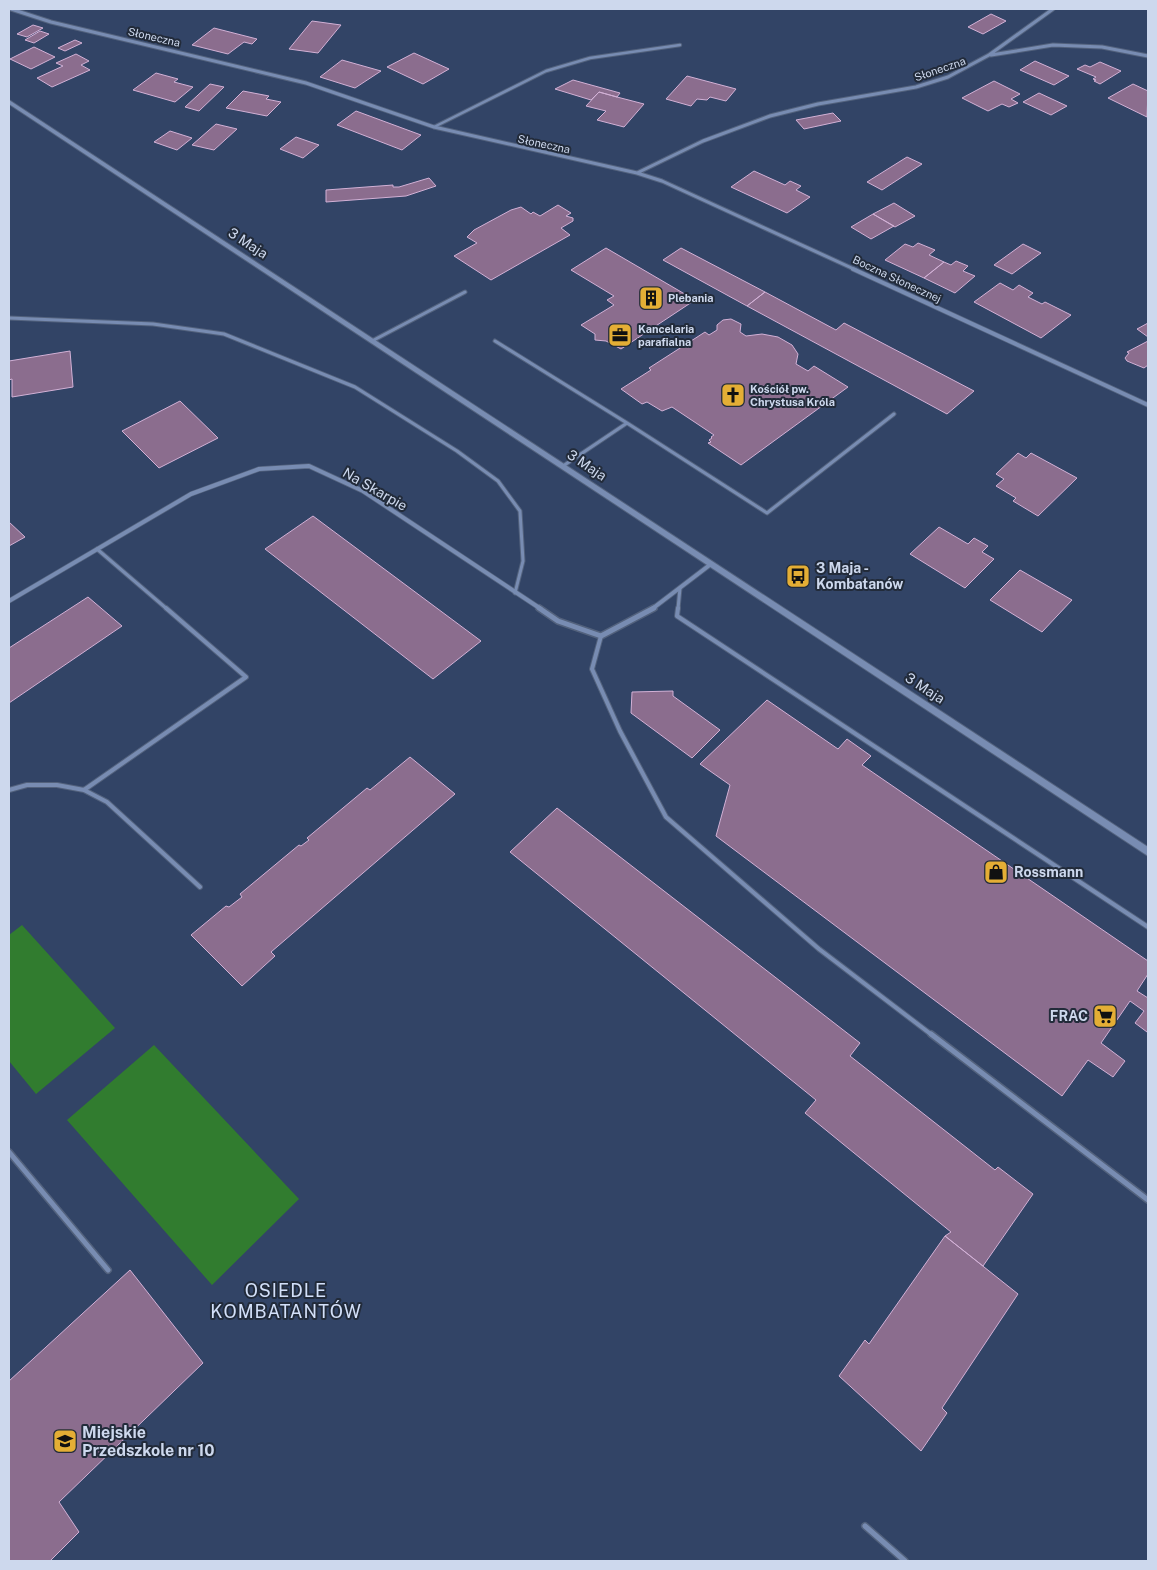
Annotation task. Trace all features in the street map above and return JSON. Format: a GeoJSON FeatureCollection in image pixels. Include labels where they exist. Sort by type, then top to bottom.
{"type":"FeatureCollection","features":[{"type":"Feature","properties":{"kind":"street","name":"Słoneczna"},"geometry":{"type":"LineString","coordinates":[[11,9],[51,22],[306,83],[434,127],[637,173],[694,143],[746,123],[817,104],[913,87],[947,78],[973,67],[1053,9]]}},
{"type":"Feature","properties":{"kind":"street"},"geometry":{"type":"LineString","coordinates":[[988,56],[1053,45],[1102,48],[1148,56]]}},
{"type":"Feature","properties":{"kind":"street","name":"3 Maja"},"geometry":{"type":"LineString","coordinates":[[9,102],[1148,852]]}},
{"type":"Feature","properties":{"kind":"street","name":"Boczna Słonecznej"},"geometry":{"type":"LineString","coordinates":[[637,173],[662,181],[1148,405]]}},
{"type":"Feature","properties":{"kind":"street","name":"Na Skarpie"},"geometry":{"type":"LineString","coordinates":[[9,601],[191,494],[259,469],[308,466],[363,492],[558,621],[601,636]]}},
{"type":"Feature","properties":{"kind":"street"},"geometry":{"type":"LineString","coordinates":[[601,636],[652,609],[711,564]]}},
{"type":"Feature","properties":{"kind":"lane"},"geometry":{"type":"LineString","coordinates":[[434,127],[546,71],[590,58],[680,45]]}},
{"type":"Feature","properties":{"kind":"lane"},"geometry":{"type":"LineString","coordinates":[[372,341],[465,292]]}},
{"type":"Feature","properties":{"kind":"lane"},"geometry":{"type":"LineString","coordinates":[[9,318],[153,324],[224,334],[355,388],[457,451],[498,481],[520,511],[523,561],[515,592]]}},
{"type":"Feature","properties":{"kind":"lane"},"geometry":{"type":"LineString","coordinates":[[495,341],[767,513],[894,414]]}},
{"type":"Feature","properties":{"kind":"lane"},"geometry":{"type":"LineString","coordinates":[[563,466],[627,423]]}},
{"type":"Feature","properties":{"kind":"lane"},"geometry":{"type":"LineString","coordinates":[[84,790],[246,677],[97,549]]}},
{"type":"Feature","properties":{"kind":"lane"},"geometry":{"type":"LineString","coordinates":[[680,588],[677,616],[1148,927]]}},
{"type":"Feature","properties":{"kind":"lane"},"geometry":{"type":"LineString","coordinates":[[601,636],[592,669],[620,731],[666,817],[819,949],[1148,1200]]}},
{"type":"Feature","properties":{"kind":"lane"},"geometry":{"type":"LineString","coordinates":[[9,790],[27,784],[57,785],[84,790],[108,802],[200,887]]}},
{"type":"Feature","properties":{"kind":"lane"},"geometry":{"type":"LineString","coordinates":[[9,1152],[108,1270]]}},
{"type":"Feature","properties":{"kind":"lane"},"geometry":{"type":"LineString","coordinates":[[865,1526],[905,1561]]}},
{"type":"Feature","properties":{"kind":"green space"},"geometry":{"type":"Polygon","coordinates":[[[22,925],[115,1028],[36,1094],[9,1061],[9,935],[22,925]]]}},
{"type":"Feature","properties":{"kind":"green space"},"geometry":{"type":"Polygon","coordinates":[[[154,1045],[299,1199],[212,1285],[67,1120],[154,1045]]]}},
{"type":"Feature","properties":{"kind":"building"},"geometry":{"type":"Polygon","coordinates":[[[991,14],[1006,21],[983,34],[968,27],[991,14]]]}},
{"type":"Feature","properties":{"kind":"building"},"geometry":{"type":"Polygon","coordinates":[[[312,21],[341,25],[318,53],[289,49],[312,21]]]}},
{"type":"Feature","properties":{"kind":"building"},"geometry":{"type":"Polygon","coordinates":[[[33,25],[43,28],[27,37],[17,34],[33,25]]]}},
{"type":"Feature","properties":{"kind":"building"},"geometry":{"type":"Polygon","coordinates":[[[214,28],[257,39],[252,44],[244,42],[228,54],[192,45],[214,28]]]}},
{"type":"Feature","properties":{"kind":"building"},"geometry":{"type":"Polygon","coordinates":[[[40,31],[49,34],[34,43],[25,40],[40,31]]]}},
{"type":"Feature","properties":{"kind":"building"},"geometry":{"type":"Polygon","coordinates":[[[75,40],[82,43],[65,51],[58,48],[75,40]]]}},
{"type":"Feature","properties":{"kind":"building"},"geometry":{"type":"Polygon","coordinates":[[[34,47],[55,57],[31,69],[10,59],[34,47]]]}},
{"type":"Feature","properties":{"kind":"building"},"geometry":{"type":"Polygon","coordinates":[[[414,53],[449,69],[423,84],[387,67],[414,53]]]}},
{"type":"Feature","properties":{"kind":"building"},"geometry":{"type":"Polygon","coordinates":[[[76,54],[89,61],[81,65],[90,70],[52,87],[37,78],[63,66],[56,63],[76,54]]]}},
{"type":"Feature","properties":{"kind":"building"},"geometry":{"type":"Polygon","coordinates":[[[342,60],[381,71],[355,88],[320,77],[342,60]]]}},
{"type":"Feature","properties":{"kind":"building"},"geometry":{"type":"Polygon","coordinates":[[[1035,61],[1069,76],[1054,85],[1020,70],[1035,61]]]}},
{"type":"Feature","properties":{"kind":"building"},"geometry":{"type":"Polygon","coordinates":[[[1100,62],[1121,71],[1100,84],[1094,81],[1096,80],[1093,79],[1096,77],[1077,69],[1085,65],[1090,67],[1100,62]]]}},
{"type":"Feature","properties":{"kind":"building"},"geometry":{"type":"Polygon","coordinates":[[[156,73],[178,79],[174,82],[193,87],[175,102],[133,90],[156,73]]]}},
{"type":"Feature","properties":{"kind":"building"},"geometry":{"type":"Polygon","coordinates":[[[687,76],[736,89],[726,101],[710,97],[707,100],[697,99],[691,106],[666,99],[687,76]]]}},
{"type":"Feature","properties":{"kind":"building"},"geometry":{"type":"Polygon","coordinates":[[[573,80],[620,93],[617,97],[599,92],[591,100],[555,89],[573,80]]]}},
{"type":"Feature","properties":{"kind":"building"},"geometry":{"type":"Polygon","coordinates":[[[994,81],[1020,94],[1011,99],[1018,103],[1009,107],[1002,104],[988,111],[962,98],[994,81]]]}},
{"type":"Feature","properties":{"kind":"building"},"geometry":{"type":"Polygon","coordinates":[[[210,84],[224,87],[199,111],[185,107],[210,84]]]}},
{"type":"Feature","properties":{"kind":"building"},"geometry":{"type":"Polygon","coordinates":[[[1133,84],[1148,91],[1147,117],[1108,98],[1133,84]]]}},
{"type":"Feature","properties":{"kind":"building"},"geometry":{"type":"Polygon","coordinates":[[[243,91],[269,96],[266,99],[281,102],[267,116],[226,108],[243,91]]]}},
{"type":"Feature","properties":{"kind":"building"},"geometry":{"type":"Polygon","coordinates":[[[599,92],[644,104],[624,127],[597,120],[606,111],[586,106],[599,92]]]}},
{"type":"Feature","properties":{"kind":"building"},"geometry":{"type":"Polygon","coordinates":[[[1039,93],[1067,106],[1051,115],[1023,102],[1039,93]]]}},
{"type":"Feature","properties":{"kind":"building"},"geometry":{"type":"Polygon","coordinates":[[[356,111],[421,135],[402,150],[337,125],[356,111]]]}},
{"type":"Feature","properties":{"kind":"building"},"geometry":{"type":"Polygon","coordinates":[[[833,113],[841,121],[804,129],[796,120],[833,113]]]}},
{"type":"Feature","properties":{"kind":"building"},"geometry":{"type":"Polygon","coordinates":[[[216,124],[237,129],[214,150],[192,145],[216,124]]]}},
{"type":"Feature","properties":{"kind":"building"},"geometry":{"type":"Polygon","coordinates":[[[170,131],[192,138],[177,150],[154,142],[170,131]]]}},
{"type":"Feature","properties":{"kind":"building"},"geometry":{"type":"Polygon","coordinates":[[[296,137],[319,145],[303,158],[280,149],[296,137]]]}},
{"type":"Feature","properties":{"kind":"building"},"geometry":{"type":"Polygon","coordinates":[[[907,157],[922,164],[882,190],[867,182],[907,157]]]}},
{"type":"Feature","properties":{"kind":"building"},"geometry":{"type":"Polygon","coordinates":[[[754,171],[785,185],[790,181],[801,186],[796,190],[810,197],[787,213],[731,187],[754,171]]]}},
{"type":"Feature","properties":{"kind":"building"},"geometry":{"type":"Polygon","coordinates":[[[429,178],[436,186],[406,196],[326,202],[326,190],[393,185],[393,187],[399,187],[429,178]]]}},
{"type":"Feature","properties":{"kind":"building"},"geometry":{"type":"Polygon","coordinates":[[[894,203],[915,216],[895,227],[873,214],[894,203]]]}},
{"type":"Feature","properties":{"kind":"building"},"geometry":{"type":"Polygon","coordinates":[[[558,205],[571,213],[566,216],[573,218],[573,221],[561,228],[570,235],[491,280],[454,256],[477,243],[467,237],[474,230],[511,210],[521,207],[531,214],[533,212],[540,216],[558,205]]]}},
{"type":"Feature","properties":{"kind":"building"},"geometry":{"type":"Polygon","coordinates":[[[873,214],[894,226],[871,239],[851,227],[873,214]]]}},
{"type":"Feature","properties":{"kind":"building"},"geometry":{"type":"Polygon","coordinates":[[[918,243],[935,250],[929,255],[944,262],[924,278],[885,260],[905,244],[913,247],[918,243]]]}},
{"type":"Feature","properties":{"kind":"building"},"geometry":{"type":"Polygon","coordinates":[[[1023,244],[1041,253],[1012,274],[994,265],[1023,244]]]}},
{"type":"Feature","properties":{"kind":"building","name":"Plebania"},"geometry":{"type":"Polygon","coordinates":[[[606,248],[695,300],[621,349],[606,341],[595,340],[595,334],[581,325],[614,305],[607,300],[614,296],[571,270],[606,248]]]}},
{"type":"Feature","properties":{"kind":"building"},"geometry":{"type":"Polygon","coordinates":[[[681,248],[765,292],[747,306],[663,260],[681,248]]]}},
{"type":"Feature","properties":{"kind":"building"},"geometry":{"type":"Polygon","coordinates":[[[956,261],[968,266],[963,271],[975,276],[955,293],[924,278],[944,262],[951,265],[956,261]]]}},
{"type":"Feature","properties":{"kind":"building"},"geometry":{"type":"Polygon","coordinates":[[[1000,283],[1013,290],[1019,285],[1033,293],[1028,297],[1042,304],[1045,302],[1071,315],[1041,338],[974,302],[1000,283]]]}},
{"type":"Feature","properties":{"kind":"building"},"geometry":{"type":"Polygon","coordinates":[[[765,292],[836,330],[844,323],[974,391],[947,414],[747,306],[765,292]]]}},
{"type":"Feature","properties":{"kind":"building","name":"Kościół pw. Chrystusa Króla"},"geometry":{"type":"Polygon","coordinates":[[[731,319],[741,324],[740,332],[746,336],[762,334],[778,337],[792,345],[798,354],[796,364],[808,371],[814,366],[848,387],[741,465],[708,443],[711,442],[709,440],[714,435],[672,407],[662,411],[647,402],[642,404],[621,389],[651,370],[649,368],[705,332],[709,335],[717,330],[717,325],[723,320],[731,319]]]}},
{"type":"Feature","properties":{"kind":"building"},"geometry":{"type":"Polygon","coordinates":[[[1148,323],[1148,337],[1137,329],[1148,323]]]}},
{"type":"Feature","properties":{"kind":"building"},"geometry":{"type":"Polygon","coordinates":[[[1148,341],[1148,365],[1144,368],[1127,361],[1125,358],[1129,353],[1127,352],[1148,341]]]}},
{"type":"Feature","properties":{"kind":"building"},"geometry":{"type":"Polygon","coordinates":[[[70,351],[73,387],[12,397],[12,379],[9,380],[9,361],[70,351]]]}},
{"type":"Feature","properties":{"kind":"building"},"geometry":{"type":"Polygon","coordinates":[[[180,401],[218,438],[159,468],[122,431],[180,401]]]}},
{"type":"Feature","properties":{"kind":"building"},"geometry":{"type":"Polygon","coordinates":[[[1018,453],[1026,458],[1031,453],[1077,478],[1038,516],[1013,501],[1016,498],[996,486],[1004,479],[996,474],[1018,453]]]}},
{"type":"Feature","properties":{"kind":"building"},"geometry":{"type":"Polygon","coordinates":[[[313,516],[481,641],[433,679],[265,549],[313,516]]]}},
{"type":"Feature","properties":{"kind":"building"},"geometry":{"type":"Polygon","coordinates":[[[9,522],[25,537],[9,546],[9,522]]]}},
{"type":"Feature","properties":{"kind":"building"},"geometry":{"type":"Polygon","coordinates":[[[939,527],[968,544],[974,538],[988,546],[982,552],[994,559],[965,588],[910,554],[939,527]]]}},
{"type":"Feature","properties":{"kind":"building"},"geometry":{"type":"Polygon","coordinates":[[[1020,570],[1072,600],[1042,632],[990,600],[1020,570]]]}},
{"type":"Feature","properties":{"kind":"building"},"geometry":{"type":"Polygon","coordinates":[[[88,597],[122,626],[9,703],[9,648],[88,597]]]}},
{"type":"Feature","properties":{"kind":"building"},"geometry":{"type":"Polygon","coordinates":[[[673,691],[673,696],[720,730],[692,758],[631,713],[632,692],[673,691]]]}},
{"type":"Feature","properties":{"kind":"building"},"geometry":{"type":"Polygon","coordinates":[[[767,700],[838,749],[847,739],[871,756],[862,765],[1148,961],[1148,974],[1137,991],[1148,998],[1148,1031],[1135,1023],[1144,1011],[1130,1001],[1101,1043],[1125,1061],[1113,1077],[1088,1060],[1062,1096],[716,836],[730,785],[700,764],[767,700]]]}},
{"type":"Feature","properties":{"kind":"building"},"geometry":{"type":"Polygon","coordinates":[[[410,757],[455,794],[271,952],[275,956],[242,986],[191,935],[226,906],[229,907],[242,897],[240,894],[299,845],[301,846],[309,840],[307,838],[367,788],[370,790],[410,757]]]}},
{"type":"Feature","properties":{"kind":"building"},"geometry":{"type":"Polygon","coordinates":[[[557,808],[860,1043],[850,1056],[995,1170],[998,1167],[1033,1194],[983,1266],[945,1236],[951,1232],[805,1113],[816,1100],[510,852],[557,808]]]}},
{"type":"Feature","properties":{"kind":"building"},"geometry":{"type":"Polygon","coordinates":[[[945,1236],[1018,1294],[942,1408],[947,1413],[921,1451],[839,1376],[865,1340],[869,1344],[945,1236]]]}},
{"type":"Feature","properties":{"kind":"building","name":"Miejskie Przedszkole nr 10"},"geometry":{"type":"Polygon","coordinates":[[[130,1270],[203,1363],[59,1502],[79,1532],[50,1561],[9,1561],[9,1381],[130,1270]]]}},
{"type":"Feature","properties":{"kind":"place","name":"Plebania"},"geometry":{"type":"Point","coordinates":[651,298]}},
{"type":"Feature","properties":{"kind":"place","name":"Kancelaria parafialna"},"geometry":{"type":"Point","coordinates":[620,335]}},
{"type":"Feature","properties":{"kind":"place","name":"Kościół pw. Chrystusa Króla"},"geometry":{"type":"Point","coordinates":[733,395]}},
{"type":"Feature","properties":{"kind":"place","name":"3 Maja - Kombatanów"},"geometry":{"type":"Point","coordinates":[798,576]}},
{"type":"Feature","properties":{"kind":"place","name":"Rossmann"},"geometry":{"type":"Point","coordinates":[996,872]}},
{"type":"Feature","properties":{"kind":"place","name":"FRAC"},"geometry":{"type":"Point","coordinates":[1105,1016]}},
{"type":"Feature","properties":{"kind":"place","name":"Miejskie Przedszkole nr 10"},"geometry":{"type":"Point","coordinates":[65,1441]}},
{"type":"Feature","properties":{"kind":"district","name":"OSIEDLE KOMBATANTÓW"},"geometry":{"type":"Point","coordinates":[286,1301]}}]}
